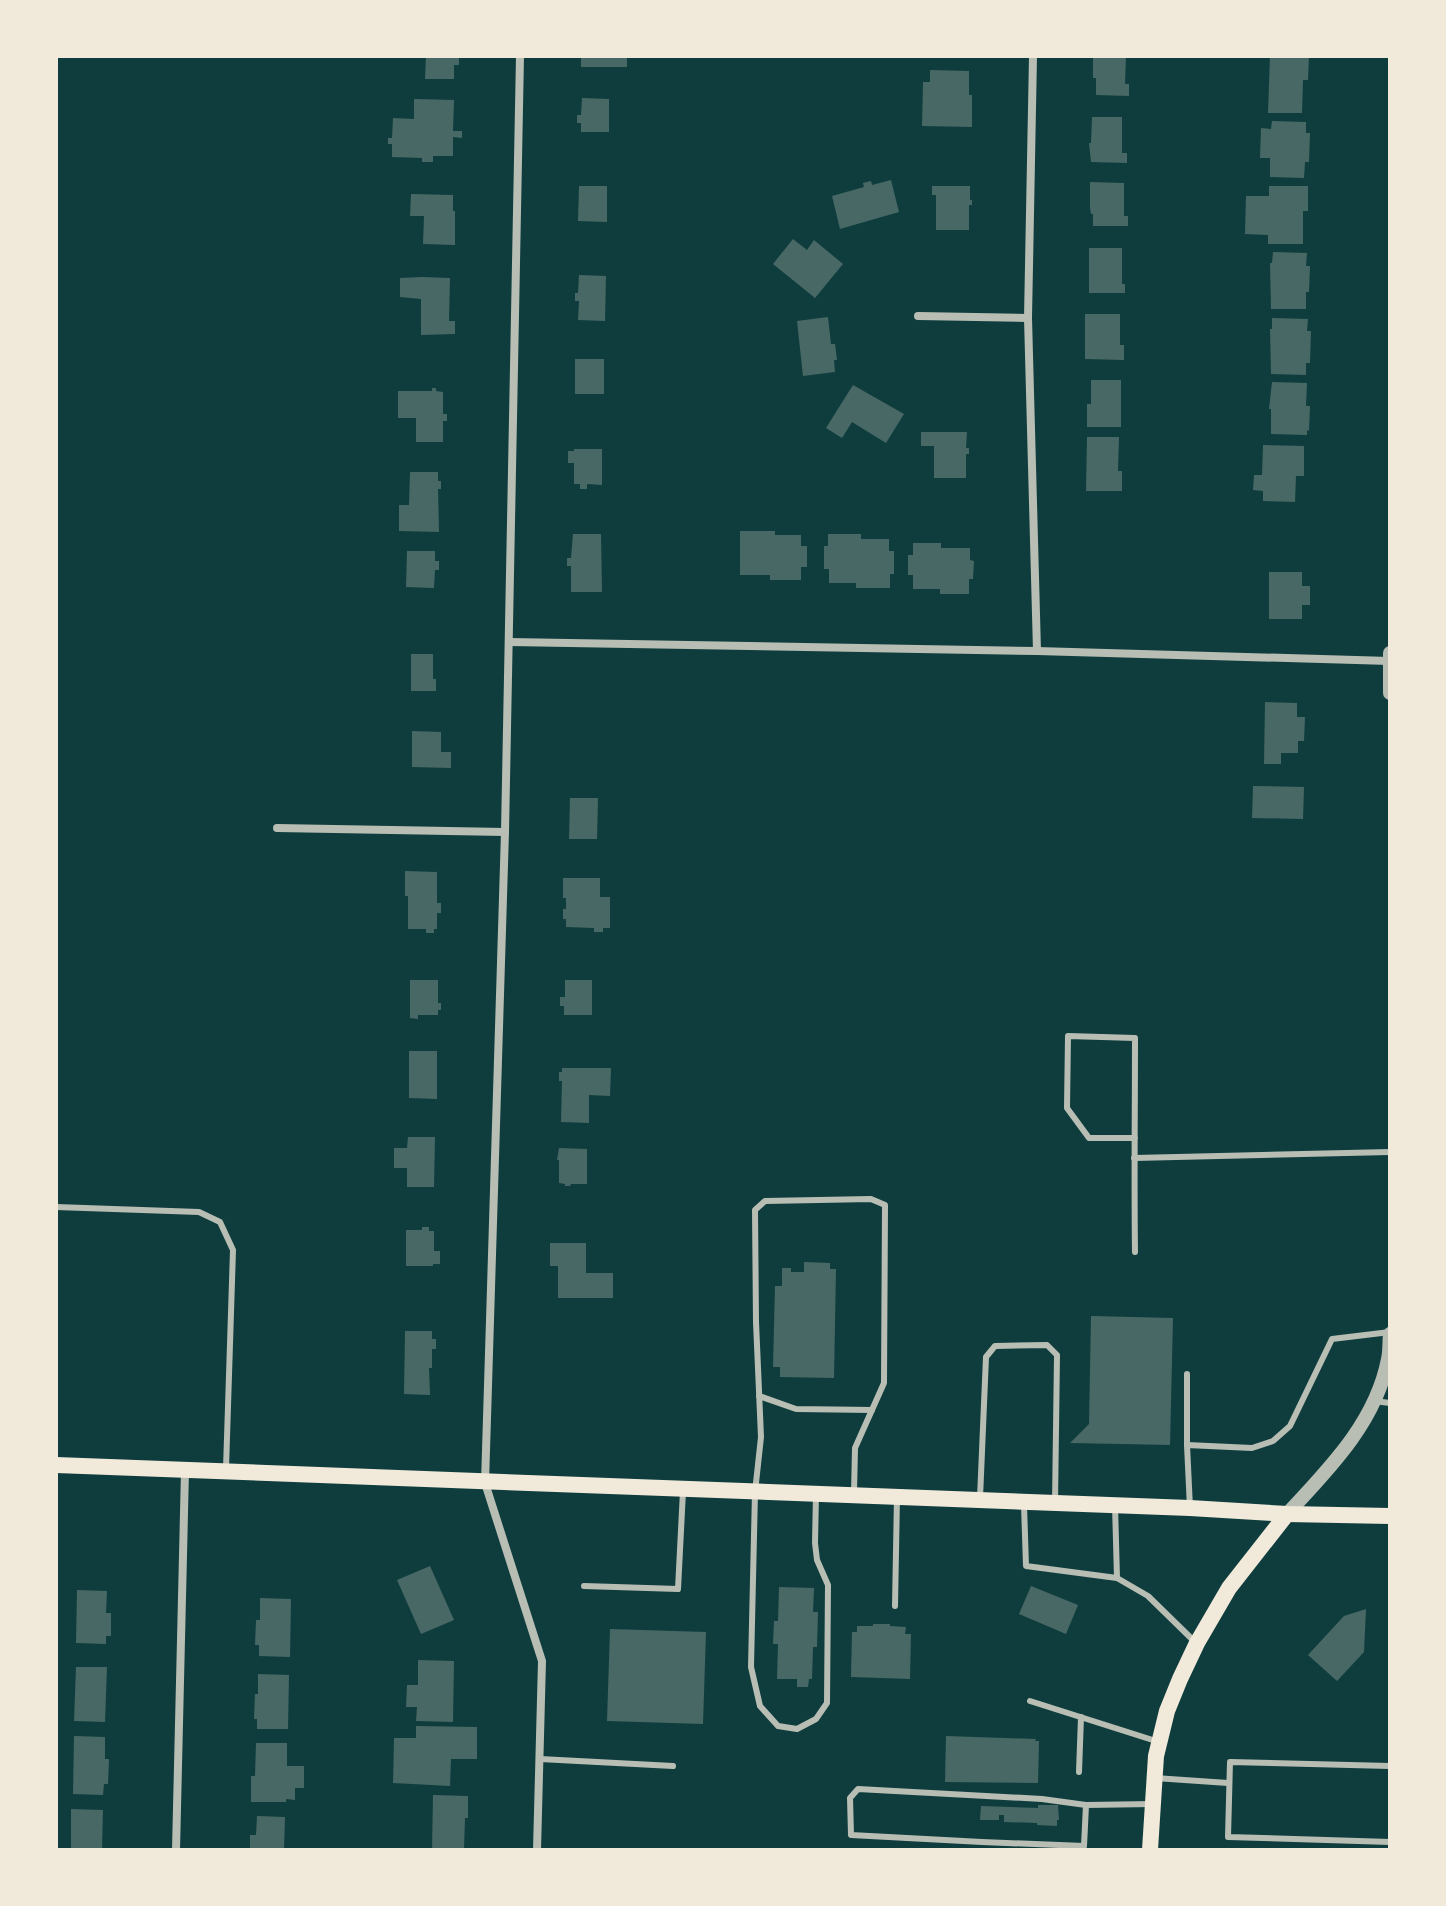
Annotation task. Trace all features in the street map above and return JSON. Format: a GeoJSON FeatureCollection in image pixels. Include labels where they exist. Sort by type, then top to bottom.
{"type":"FeatureCollection","features":[{"type":"Feature","properties":{"kind":"main road"},"geometry":{"type":"LineString","coordinates":[[56,1465],[1390,1516]]}},
{"type":"Feature","properties":{"kind":"main road"},"geometry":{"type":"LineString","coordinates":[[1150,1850],[1156,1756],[1167,1711],[1197,1643],[1229,1588],[1287,1514]]}},
{"type":"Feature","properties":{"kind":"street"},"geometry":{"type":"LineString","coordinates":[[520,56],[505,832],[485,1483],[542,1661],[537,1850]]}},
{"type":"Feature","properties":{"kind":"street"},"geometry":{"type":"LineString","coordinates":[[1033,56],[1028,318],[1037,651]]}},
{"type":"Feature","properties":{"kind":"street"},"geometry":{"type":"LineString","coordinates":[[918,316],[1028,318]]}},
{"type":"Feature","properties":{"kind":"street"},"geometry":{"type":"LineString","coordinates":[[509,642],[1390,661]]}},
{"type":"Feature","properties":{"kind":"street"},"geometry":{"type":"LineString","coordinates":[[1390,653],[1390,693]]}},
{"type":"Feature","properties":{"kind":"street"},"geometry":{"type":"LineString","coordinates":[[277,828],[505,832]]}},
{"type":"Feature","properties":{"kind":"street"},"geometry":{"type":"LineString","coordinates":[[1287,1514],[1351,1441],[1374,1401],[1388,1359],[1390,1333]]}},
{"type":"Feature","properties":{"kind":"street"},"geometry":{"type":"LineString","coordinates":[[176,1850],[185,1471]]}},
{"type":"Feature","properties":{"kind":"lane"},"geometry":{"type":"LineString","coordinates":[[1135,1138],[1089,1138],[1067,1108],[1068,1036],[1135,1038],[1135,1138],[1134,1158],[1135,1252]]}},
{"type":"Feature","properties":{"kind":"lane"},"geometry":{"type":"LineString","coordinates":[[1134,1158],[1390,1152]]}},
{"type":"Feature","properties":{"kind":"lane"},"geometry":{"type":"LineString","coordinates":[[816,1494],[817,1560],[828,1585],[827,1703],[816,1719],[797,1729],[778,1726],[760,1706],[751,1667],[755,1492],[761,1437],[755,1210],[765,1201],[871,1199],[885,1205],[884,1383],[855,1448],[854,1496]]}},
{"type":"Feature","properties":{"kind":"lane"},"geometry":{"type":"LineString","coordinates":[[56,1207],[199,1212],[220,1222],[233,1250],[225,1473]]}},
{"type":"Feature","properties":{"kind":"lane"},"geometry":{"type":"LineString","coordinates":[[1187,1445],[1252,1448],[1273,1441],[1290,1426],[1332,1339],[1390,1333]]}},
{"type":"Feature","properties":{"kind":"lane"},"geometry":{"type":"LineString","coordinates":[[980,1500],[986,1357],[995,1346],[1047,1345],[1057,1355],[1055,1503]]}},
{"type":"Feature","properties":{"kind":"lane"},"geometry":{"type":"LineString","coordinates":[[1187,1374],[1190,1508]]}},
{"type":"Feature","properties":{"kind":"lane"},"geometry":{"type":"LineString","coordinates":[[759,1396],[796,1409],[872,1410]]}},
{"type":"Feature","properties":{"kind":"lane"},"geometry":{"type":"LineString","coordinates":[[1374,1401],[1390,1403]]}},
{"type":"Feature","properties":{"kind":"lane"},"geometry":{"type":"LineString","coordinates":[[584,1586],[678,1589],[683,1489]]}},
{"type":"Feature","properties":{"kind":"lane"},"geometry":{"type":"LineString","coordinates":[[895,1606],[897,1497]]}},
{"type":"Feature","properties":{"kind":"lane"},"geometry":{"type":"LineString","coordinates":[[1023,1501],[1026,1566],[1117,1578],[1148,1596],[1197,1643]]}},
{"type":"Feature","properties":{"kind":"lane"},"geometry":{"type":"LineString","coordinates":[[1115,1505],[1117,1578]]}},
{"type":"Feature","properties":{"kind":"lane"},"geometry":{"type":"LineString","coordinates":[[1030,1701],[1160,1742]]}},
{"type":"Feature","properties":{"kind":"lane"},"geometry":{"type":"LineString","coordinates":[[1079,1772],[1081,1717]]}},
{"type":"Feature","properties":{"kind":"lane"},"geometry":{"type":"LineString","coordinates":[[540,1759],[673,1766]]}},
{"type":"Feature","properties":{"kind":"lane"},"geometry":{"type":"LineString","coordinates":[[1390,1766],[1230,1762],[1228,1783],[1228,1837],[1390,1842]]}},
{"type":"Feature","properties":{"kind":"lane"},"geometry":{"type":"LineString","coordinates":[[1155,1778],[1228,1783]]}},
{"type":"Feature","properties":{"kind":"lane"},"geometry":{"type":"LineString","coordinates":[[1086,1805],[1084,1846],[851,1835],[850,1798],[858,1789],[1028,1798],[1086,1805],[1153,1804]]}},
{"type":"Feature","properties":{"kind":"building"},"geometry":{"type":"Polygon","coordinates":[[[426,56],[459,56],[459,65],[454,65],[454,79],[425,79],[426,56]]]}},
{"type":"Feature","properties":{"kind":"building"},"geometry":{"type":"Polygon","coordinates":[[[581,56],[627,56],[627,67],[581,67],[581,56]]]}},
{"type":"Feature","properties":{"kind":"building"},"geometry":{"type":"Polygon","coordinates":[[[1093,56],[1126,56],[1125,84],[1129,84],[1129,96],[1096,95],[1093,56]]]}},
{"type":"Feature","properties":{"kind":"building"},"geometry":{"type":"Polygon","coordinates":[[[1270,56],[1309,56],[1308,80],[1303,80],[1302,113],[1268,113],[1270,56]]]}},
{"type":"Feature","properties":{"kind":"building"},"geometry":{"type":"Polygon","coordinates":[[[930,70],[969,71],[972,127],[922,126],[923,82],[930,82],[930,70]]]}},
{"type":"Feature","properties":{"kind":"building"},"geometry":{"type":"Polygon","coordinates":[[[582,98],[609,99],[609,132],[581,132],[577,115],[581,115],[582,98]]]}},
{"type":"Feature","properties":{"kind":"building"},"geometry":{"type":"Polygon","coordinates":[[[414,99],[454,100],[453,131],[462,131],[462,138],[453,137],[453,156],[433,156],[433,162],[422,162],[422,158],[392,157],[392,144],[388,144],[388,138],[392,138],[393,118],[414,119],[414,99]]]}},
{"type":"Feature","properties":{"kind":"building"},"geometry":{"type":"Polygon","coordinates":[[[1092,117],[1122,117],[1122,153],[1127,153],[1127,163],[1091,162],[1089,143],[1092,117]]]}},
{"type":"Feature","properties":{"kind":"building"},"geometry":{"type":"Polygon","coordinates":[[[1272,121],[1306,122],[1306,133],[1310,133],[1309,162],[1305,162],[1304,178],[1270,177],[1270,158],[1260,158],[1261,128],[1271,129],[1272,121]]]}},
{"type":"Feature","properties":{"kind":"building"},"geometry":{"type":"Polygon","coordinates":[[[891,180],[899,212],[840,229],[832,196],[864,187],[863,183],[871,181],[872,185],[891,180]]]}},
{"type":"Feature","properties":{"kind":"building"},"geometry":{"type":"Polygon","coordinates":[[[1090,182],[1124,183],[1124,216],[1128,216],[1128,226],[1093,226],[1090,182]]]}},
{"type":"Feature","properties":{"kind":"building"},"geometry":{"type":"Polygon","coordinates":[[[579,186],[607,186],[607,222],[578,221],[579,186]]]}},
{"type":"Feature","properties":{"kind":"building"},"geometry":{"type":"Polygon","coordinates":[[[932,186],[970,186],[972,205],[969,205],[969,230],[936,230],[936,195],[932,195],[932,186]]]}},
{"type":"Feature","properties":{"kind":"building"},"geometry":{"type":"Polygon","coordinates":[[[1269,186],[1308,186],[1308,211],[1303,211],[1303,244],[1268,244],[1268,235],[1245,234],[1246,196],[1269,196],[1269,186]]]}},
{"type":"Feature","properties":{"kind":"building"},"geometry":{"type":"Polygon","coordinates":[[[411,194],[453,195],[455,245],[423,244],[424,216],[410,216],[411,194]]]}},
{"type":"Feature","properties":{"kind":"building"},"geometry":{"type":"Polygon","coordinates":[[[793,239],[807,250],[814,240],[843,264],[815,298],[773,264],[793,239]]]}},
{"type":"Feature","properties":{"kind":"building"},"geometry":{"type":"Polygon","coordinates":[[[1089,248],[1122,248],[1125,293],[1089,293],[1089,248]]]}},
{"type":"Feature","properties":{"kind":"building"},"geometry":{"type":"Polygon","coordinates":[[[1273,252],[1307,253],[1306,266],[1310,266],[1306,309],[1271,309],[1270,263],[1273,252]]]}},
{"type":"Feature","properties":{"kind":"building"},"geometry":{"type":"Polygon","coordinates":[[[579,275],[606,276],[605,321],[578,320],[579,301],[575,301],[575,293],[578,293],[579,275]]]}},
{"type":"Feature","properties":{"kind":"building"},"geometry":{"type":"Polygon","coordinates":[[[400,278],[450,278],[449,321],[455,321],[455,334],[421,335],[421,299],[400,297],[400,278]]]}},
{"type":"Feature","properties":{"kind":"building"},"geometry":{"type":"Polygon","coordinates":[[[1085,314],[1120,314],[1120,345],[1124,345],[1124,360],[1085,359],[1085,314]]]}},
{"type":"Feature","properties":{"kind":"building"},"geometry":{"type":"Polygon","coordinates":[[[828,317],[831,344],[835,344],[835,372],[803,376],[797,321],[828,317]]]}},
{"type":"Feature","properties":{"kind":"building"},"geometry":{"type":"Polygon","coordinates":[[[1272,318],[1308,319],[1307,331],[1311,331],[1310,363],[1306,363],[1306,375],[1271,374],[1272,318]]]}},
{"type":"Feature","properties":{"kind":"building"},"geometry":{"type":"Polygon","coordinates":[[[575,359],[604,359],[604,394],[575,394],[575,359]]]}},
{"type":"Feature","properties":{"kind":"building"},"geometry":{"type":"Polygon","coordinates":[[[1091,380],[1121,380],[1121,427],[1087,427],[1091,380]]]}},
{"type":"Feature","properties":{"kind":"building"},"geometry":{"type":"Polygon","coordinates":[[[1272,382],[1307,383],[1306,406],[1310,406],[1307,435],[1271,434],[1269,409],[1272,382]]]}},
{"type":"Feature","properties":{"kind":"building"},"geometry":{"type":"Polygon","coordinates":[[[853,385],[904,414],[886,443],[852,422],[842,438],[826,428],[853,385]]]}},
{"type":"Feature","properties":{"kind":"building"},"geometry":{"type":"Polygon","coordinates":[[[432,388],[443,392],[443,414],[447,414],[447,421],[443,421],[443,442],[416,442],[416,418],[398,418],[398,391],[432,391],[432,388]]]}},
{"type":"Feature","properties":{"kind":"building"},"geometry":{"type":"Polygon","coordinates":[[[921,432],[967,432],[966,448],[969,448],[969,454],[966,454],[966,478],[934,478],[934,446],[921,446],[921,432]]]}},
{"type":"Feature","properties":{"kind":"building"},"geometry":{"type":"Polygon","coordinates":[[[1087,437],[1119,437],[1118,471],[1122,471],[1122,491],[1086,491],[1087,437]]]}},
{"type":"Feature","properties":{"kind":"building"},"geometry":{"type":"Polygon","coordinates":[[[1263,445],[1304,446],[1304,476],[1296,476],[1295,502],[1263,501],[1263,491],[1253,490],[1254,475],[1262,475],[1263,445]]]}},
{"type":"Feature","properties":{"kind":"building"},"geometry":{"type":"Polygon","coordinates":[[[602,449],[602,485],[587,484],[587,489],[580,489],[580,484],[574,484],[574,463],[568,463],[568,451],[602,449]]]}},
{"type":"Feature","properties":{"kind":"building"},"geometry":{"type":"Polygon","coordinates":[[[410,472],[438,472],[438,481],[441,481],[441,489],[438,489],[439,532],[399,531],[399,505],[409,505],[410,472]]]}},
{"type":"Feature","properties":{"kind":"building"},"geometry":{"type":"Polygon","coordinates":[[[740,531],[801,535],[801,546],[807,546],[807,567],[801,567],[801,580],[770,580],[770,575],[740,575],[740,531]]]}},
{"type":"Feature","properties":{"kind":"building"},"geometry":{"type":"Polygon","coordinates":[[[573,534],[601,534],[602,592],[571,592],[571,566],[567,566],[567,558],[571,558],[573,534]]]}},
{"type":"Feature","properties":{"kind":"building"},"geometry":{"type":"Polygon","coordinates":[[[828,534],[861,534],[861,539],[889,539],[889,551],[894,551],[894,574],[890,574],[890,588],[856,588],[856,583],[829,583],[829,569],[824,569],[824,546],[828,546],[828,534]]]}},
{"type":"Feature","properties":{"kind":"building"},"geometry":{"type":"Polygon","coordinates":[[[913,543],[941,543],[941,548],[970,548],[970,560],[974,561],[969,594],[940,594],[940,589],[913,589],[913,575],[908,575],[908,555],[913,555],[913,543]]]}},
{"type":"Feature","properties":{"kind":"building"},"geometry":{"type":"Polygon","coordinates":[[[407,551],[435,551],[439,570],[435,570],[434,588],[406,587],[407,551]]]}},
{"type":"Feature","properties":{"kind":"building"},"geometry":{"type":"Polygon","coordinates":[[[1269,572],[1302,572],[1302,586],[1310,586],[1310,605],[1302,605],[1302,619],[1269,619],[1269,572]]]}},
{"type":"Feature","properties":{"kind":"building"},"geometry":{"type":"Polygon","coordinates":[[[411,654],[433,654],[436,691],[411,691],[411,654]]]}},
{"type":"Feature","properties":{"kind":"building"},"geometry":{"type":"Polygon","coordinates":[[[1265,702],[1297,703],[1297,717],[1305,717],[1304,741],[1298,741],[1298,753],[1281,753],[1281,764],[1264,764],[1265,702]]]}},
{"type":"Feature","properties":{"kind":"building"},"geometry":{"type":"Polygon","coordinates":[[[412,731],[441,732],[441,752],[451,752],[451,768],[412,767],[412,731]]]}},
{"type":"Feature","properties":{"kind":"building"},"geometry":{"type":"Polygon","coordinates":[[[1253,786],[1304,787],[1303,819],[1252,818],[1253,786]]]}},
{"type":"Feature","properties":{"kind":"building"},"geometry":{"type":"Polygon","coordinates":[[[570,798],[598,798],[597,839],[569,839],[570,798]]]}},
{"type":"Feature","properties":{"kind":"building"},"geometry":{"type":"Polygon","coordinates":[[[405,871],[437,872],[437,903],[441,903],[441,913],[437,913],[434,933],[426,933],[426,929],[408,929],[405,871]]]}},
{"type":"Feature","properties":{"kind":"building"},"geometry":{"type":"Polygon","coordinates":[[[563,878],[600,878],[600,897],[610,897],[610,928],[594,932],[594,928],[566,927],[566,919],[563,919],[566,898],[563,898],[563,878]]]}},
{"type":"Feature","properties":{"kind":"building"},"geometry":{"type":"Polygon","coordinates":[[[410,980],[438,980],[441,1010],[438,1010],[438,1015],[410,1018],[410,980]]]}},
{"type":"Feature","properties":{"kind":"building"},"geometry":{"type":"Polygon","coordinates":[[[565,980],[592,980],[592,1015],[564,1015],[560,997],[565,997],[565,980]]]}},
{"type":"Feature","properties":{"kind":"building"},"geometry":{"type":"Polygon","coordinates":[[[409,1051],[437,1051],[437,1099],[409,1098],[409,1051]]]}},
{"type":"Feature","properties":{"kind":"building"},"geometry":{"type":"Polygon","coordinates":[[[562,1068],[611,1068],[610,1096],[589,1095],[589,1123],[561,1122],[562,1081],[559,1081],[559,1072],[562,1068]]]}},
{"type":"Feature","properties":{"kind":"building"},"geometry":{"type":"Polygon","coordinates":[[[408,1137],[435,1137],[434,1187],[407,1187],[407,1168],[394,1168],[394,1148],[407,1148],[408,1137]]]}},
{"type":"Feature","properties":{"kind":"building"},"geometry":{"type":"Polygon","coordinates":[[[559,1148],[587,1149],[587,1184],[565,1186],[559,1183],[559,1148]]]}},
{"type":"Feature","properties":{"kind":"building"},"geometry":{"type":"Polygon","coordinates":[[[422,1227],[434,1231],[434,1251],[440,1251],[440,1264],[406,1266],[406,1230],[422,1230],[422,1227]]]}},
{"type":"Feature","properties":{"kind":"building"},"geometry":{"type":"Polygon","coordinates":[[[550,1243],[586,1243],[586,1273],[613,1273],[613,1298],[558,1298],[558,1266],[550,1266],[550,1243]]]}},
{"type":"Feature","properties":{"kind":"building"},"geometry":{"type":"Polygon","coordinates":[[[804,1262],[830,1263],[830,1269],[836,1269],[834,1378],[780,1377],[780,1367],[773,1367],[775,1286],[782,1286],[782,1268],[804,1272],[804,1262]]]}},
{"type":"Feature","properties":{"kind":"building"},"geometry":{"type":"Polygon","coordinates":[[[1091,1316],[1173,1318],[1170,1445],[1070,1443],[1089,1424],[1091,1316]]]}},
{"type":"Feature","properties":{"kind":"building"},"geometry":{"type":"Polygon","coordinates":[[[405,1331],[432,1331],[432,1339],[436,1339],[436,1349],[432,1349],[432,1368],[429,1368],[430,1395],[404,1394],[405,1331]]]}},
{"type":"Feature","properties":{"kind":"building"},"geometry":{"type":"Polygon","coordinates":[[[430,1566],[454,1620],[421,1634],[397,1580],[430,1566]]]}},
{"type":"Feature","properties":{"kind":"building"},"geometry":{"type":"Polygon","coordinates":[[[1031,1586],[1078,1605],[1066,1634],[1019,1614],[1031,1586]]]}},
{"type":"Feature","properties":{"kind":"building"},"geometry":{"type":"Polygon","coordinates":[[[779,1587],[814,1588],[813,1612],[818,1612],[817,1647],[813,1647],[812,1679],[809,1679],[808,1687],[797,1687],[797,1679],[777,1679],[778,1644],[773,1644],[774,1621],[778,1621],[779,1587]]]}},
{"type":"Feature","properties":{"kind":"building"},"geometry":{"type":"Polygon","coordinates":[[[77,1590],[107,1591],[106,1613],[111,1613],[111,1636],[106,1636],[106,1644],[76,1643],[77,1590]]]}},
{"type":"Feature","properties":{"kind":"building"},"geometry":{"type":"Polygon","coordinates":[[[260,1598],[291,1599],[290,1657],[259,1656],[259,1645],[255,1645],[260,1598]]]}},
{"type":"Feature","properties":{"kind":"building"},"geometry":{"type":"Polygon","coordinates":[[[1366,1609],[1364,1652],[1337,1681],[1308,1655],[1344,1616],[1366,1609]]]}},
{"type":"Feature","properties":{"kind":"building"},"geometry":{"type":"Polygon","coordinates":[[[857,1626],[906,1627],[905,1634],[911,1634],[910,1679],[851,1677],[852,1632],[857,1632],[857,1626]]]}},
{"type":"Feature","properties":{"kind":"building"},"geometry":{"type":"Polygon","coordinates":[[[610,1629],[706,1632],[703,1724],[607,1721],[610,1629]]]}},
{"type":"Feature","properties":{"kind":"building"},"geometry":{"type":"Polygon","coordinates":[[[418,1660],[454,1661],[453,1722],[416,1721],[417,1707],[406,1707],[407,1685],[418,1685],[418,1660]]]}},
{"type":"Feature","properties":{"kind":"building"},"geometry":{"type":"Polygon","coordinates":[[[76,1667],[107,1667],[105,1722],[74,1721],[76,1667]]]}},
{"type":"Feature","properties":{"kind":"building"},"geometry":{"type":"Polygon","coordinates":[[[258,1674],[289,1675],[288,1729],[257,1729],[257,1719],[254,1719],[258,1674]]]}},
{"type":"Feature","properties":{"kind":"building"},"geometry":{"type":"Polygon","coordinates":[[[416,1726],[477,1727],[477,1759],[451,1759],[450,1786],[393,1783],[394,1738],[416,1738],[416,1726]]]}},
{"type":"Feature","properties":{"kind":"building"},"geometry":{"type":"Polygon","coordinates":[[[74,1736],[105,1737],[105,1759],[109,1759],[108,1784],[104,1784],[103,1795],[73,1794],[74,1736]]]}},
{"type":"Feature","properties":{"kind":"building"},"geometry":{"type":"Polygon","coordinates":[[[946,1736],[1036,1739],[1039,1741],[1038,1783],[945,1782],[946,1736]]]}},
{"type":"Feature","properties":{"kind":"building"},"geometry":{"type":"Polygon","coordinates":[[[256,1743],[287,1743],[287,1766],[304,1766],[304,1788],[295,1788],[295,1800],[251,1802],[256,1743]]]}},
{"type":"Feature","properties":{"kind":"building"},"geometry":{"type":"Polygon","coordinates":[[[433,1795],[468,1796],[464,1850],[432,1850],[433,1795]]]}},
{"type":"Feature","properties":{"kind":"building"},"geometry":{"type":"Polygon","coordinates":[[[1038,1805],[1058,1805],[1057,1826],[1004,1822],[1004,1815],[999,1815],[999,1820],[980,1820],[981,1806],[1038,1808],[1038,1805]]]}},
{"type":"Feature","properties":{"kind":"building"},"geometry":{"type":"Polygon","coordinates":[[[71,1809],[103,1810],[102,1850],[71,1850],[71,1809]]]}},
{"type":"Feature","properties":{"kind":"building"},"geometry":{"type":"Polygon","coordinates":[[[257,1816],[285,1817],[284,1850],[250,1850],[250,1835],[256,1835],[257,1816]]]}}]}
